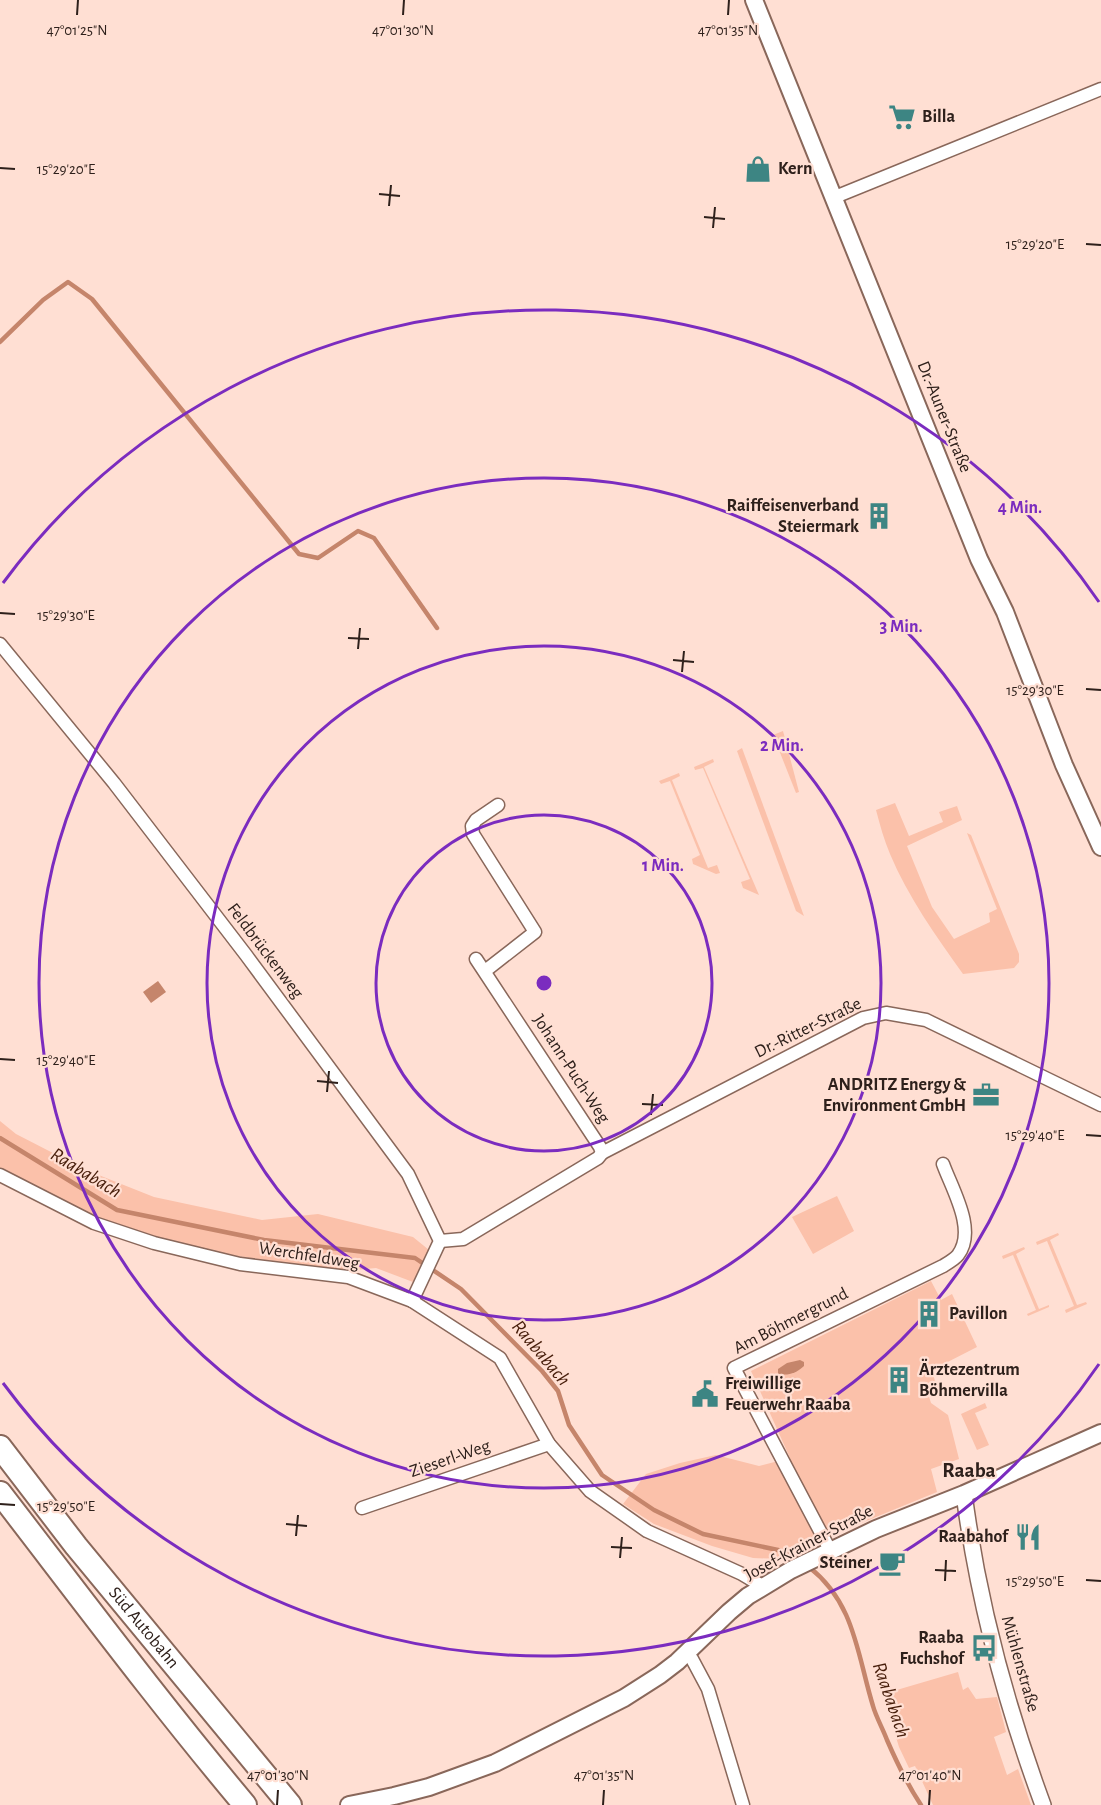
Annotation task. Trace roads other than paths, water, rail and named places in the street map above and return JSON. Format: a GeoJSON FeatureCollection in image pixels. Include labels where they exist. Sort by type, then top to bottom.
{"type":"FeatureCollection","features":[{"type":"Feature","properties":{"kind":"highway","name":"Süd Autobahn"},"geometry":{"type":"LineString","coordinates":[[0,1447],[76,1546],[252,1762],[290,1805]]}},
{"type":"Feature","properties":{"kind":"highway","name":"Süd Autobahn"},"geometry":{"type":"LineString","coordinates":[[0,1493],[210,1764],[245,1805]]}},
{"type":"Feature","properties":{"kind":"main road","name":"Dr.-Auner-Straße"},"geometry":{"type":"LineString","coordinates":[[754,0],[979,559],[1005,612],[1064,765],[1101,847]]}},
{"type":"Feature","properties":{"kind":"main road","name":"Josef-Krainer-Straße"},"geometry":{"type":"LineString","coordinates":[[349,1805],[429,1787],[495,1763],[624,1698],[660,1675],[748,1596],[791,1570],[826,1552],[1101,1433]]}},
{"type":"Feature","properties":{"kind":"street"},"geometry":{"type":"LineString","coordinates":[[835,197],[1101,89]]}},
{"type":"Feature","properties":{"kind":"street","name":"Feldbrückenweg"},"geometry":{"type":"LineString","coordinates":[[0,644],[114,783],[246,955],[408,1174],[438,1247]]}},
{"type":"Feature","properties":{"kind":"street"},"geometry":{"type":"LineString","coordinates":[[485,971],[536,932],[473,834],[472,826],[476,820],[498,805]]}},
{"type":"Feature","properties":{"kind":"street","name":"Johann-Puch-Weg"},"geometry":{"type":"LineString","coordinates":[[438,1247],[463,1239],[598,1158],[602,1153],[476,959]]}},
{"type":"Feature","properties":{"kind":"street","name":"Dr.-Ritter-Straße"},"geometry":{"type":"LineString","coordinates":[[602,1153],[863,1018],[886,1013],[926,1020],[1101,1105]]}},
{"type":"Feature","properties":{"kind":"street","name":"Am Böhmergrund"},"geometry":{"type":"LineString","coordinates":[[826,1552],[734,1368],[943,1266],[957,1256],[963,1247],[966,1221],[943,1164]]}},
{"type":"Feature","properties":{"kind":"street","name":"Werchfeldweg"},"geometry":{"type":"LineString","coordinates":[[0,1175],[94,1223],[154,1243],[240,1264],[348,1277],[412,1301],[501,1358],[549,1444],[590,1491],[647,1531],[742,1574],[764,1587]]}},
{"type":"Feature","properties":{"kind":"street"},"geometry":{"type":"LineString","coordinates":[[412,1301],[438,1247]]}},
{"type":"Feature","properties":{"kind":"street","name":"Zieserl-Weg"},"geometry":{"type":"LineString","coordinates":[[362,1508],[549,1444]]}},
{"type":"Feature","properties":{"kind":"street","name":"Mühlenstraße"},"geometry":{"type":"LineString","coordinates":[[964,1494],[984,1609],[1028,1766],[1043,1805]]}},
{"type":"Feature","properties":{"kind":"street"},"geometry":{"type":"LineString","coordinates":[[687,1653],[702,1675],[708,1689],[743,1805]]}},
{"type":"Feature","properties":{"kind":"waterway"},"geometry":{"type":"LineString","coordinates":[[0,342],[43,300],[68,282],[92,299],[299,554],[318,558],[358,531],[374,538],[437,628]]}},
{"type":"Feature","properties":{"kind":"waterway","name":"Raababach"},"geometry":{"type":"LineString","coordinates":[[0,1138],[117,1210],[264,1240],[415,1258],[461,1289],[542,1371],[558,1391],[569,1425],[602,1475],[654,1510],[703,1534],[778,1550],[800,1560]]}},
{"type":"Feature","properties":{"kind":"waterway","name":"Raababach"},"geometry":{"type":"LineString","coordinates":[[809,1567],[824,1581],[845,1613],[858,1649],[876,1714],[891,1749],[921,1805]]}},
{"type":"Feature","properties":{"kind":"place","name":"Billa"},"geometry":{"type":"Point","coordinates":[902,117]}},
{"type":"Feature","properties":{"kind":"place","name":"Kern"},"geometry":{"type":"Point","coordinates":[758,169]}},
{"type":"Feature","properties":{"kind":"place","name":"Raiffeisenverband Steiermark"},"geometry":{"type":"Point","coordinates":[879,516]}},
{"type":"Feature","properties":{"kind":"place","name":"ANDRITZ Energy & Environment GmbH"},"geometry":{"type":"Point","coordinates":[986,1095]}},
{"type":"Feature","properties":{"kind":"place","name":"Pavillon"},"geometry":{"type":"Point","coordinates":[929,1314]}},
{"type":"Feature","properties":{"kind":"place","name":"Ärztezentrum Böhmervilla"},"geometry":{"type":"Point","coordinates":[899,1380]}},
{"type":"Feature","properties":{"kind":"place","name":"Freiwillige Feuerwehr Raaba"},"geometry":{"type":"Point","coordinates":[705,1394]}},
{"type":"Feature","properties":{"kind":"place","name":"Raabahof"},"geometry":{"type":"Point","coordinates":[1028,1537]}},
{"type":"Feature","properties":{"kind":"place","name":"Steiner"},"geometry":{"type":"Point","coordinates":[892,1563]}},
{"type":"Feature","properties":{"kind":"place","name":"Raaba Fuchshof"},"geometry":{"type":"Point","coordinates":[984,1648]}},
{"type":"Feature","properties":{"kind":"district","name":"Raaba"},"geometry":{"type":"Point","coordinates":[969,1470]}}]}
